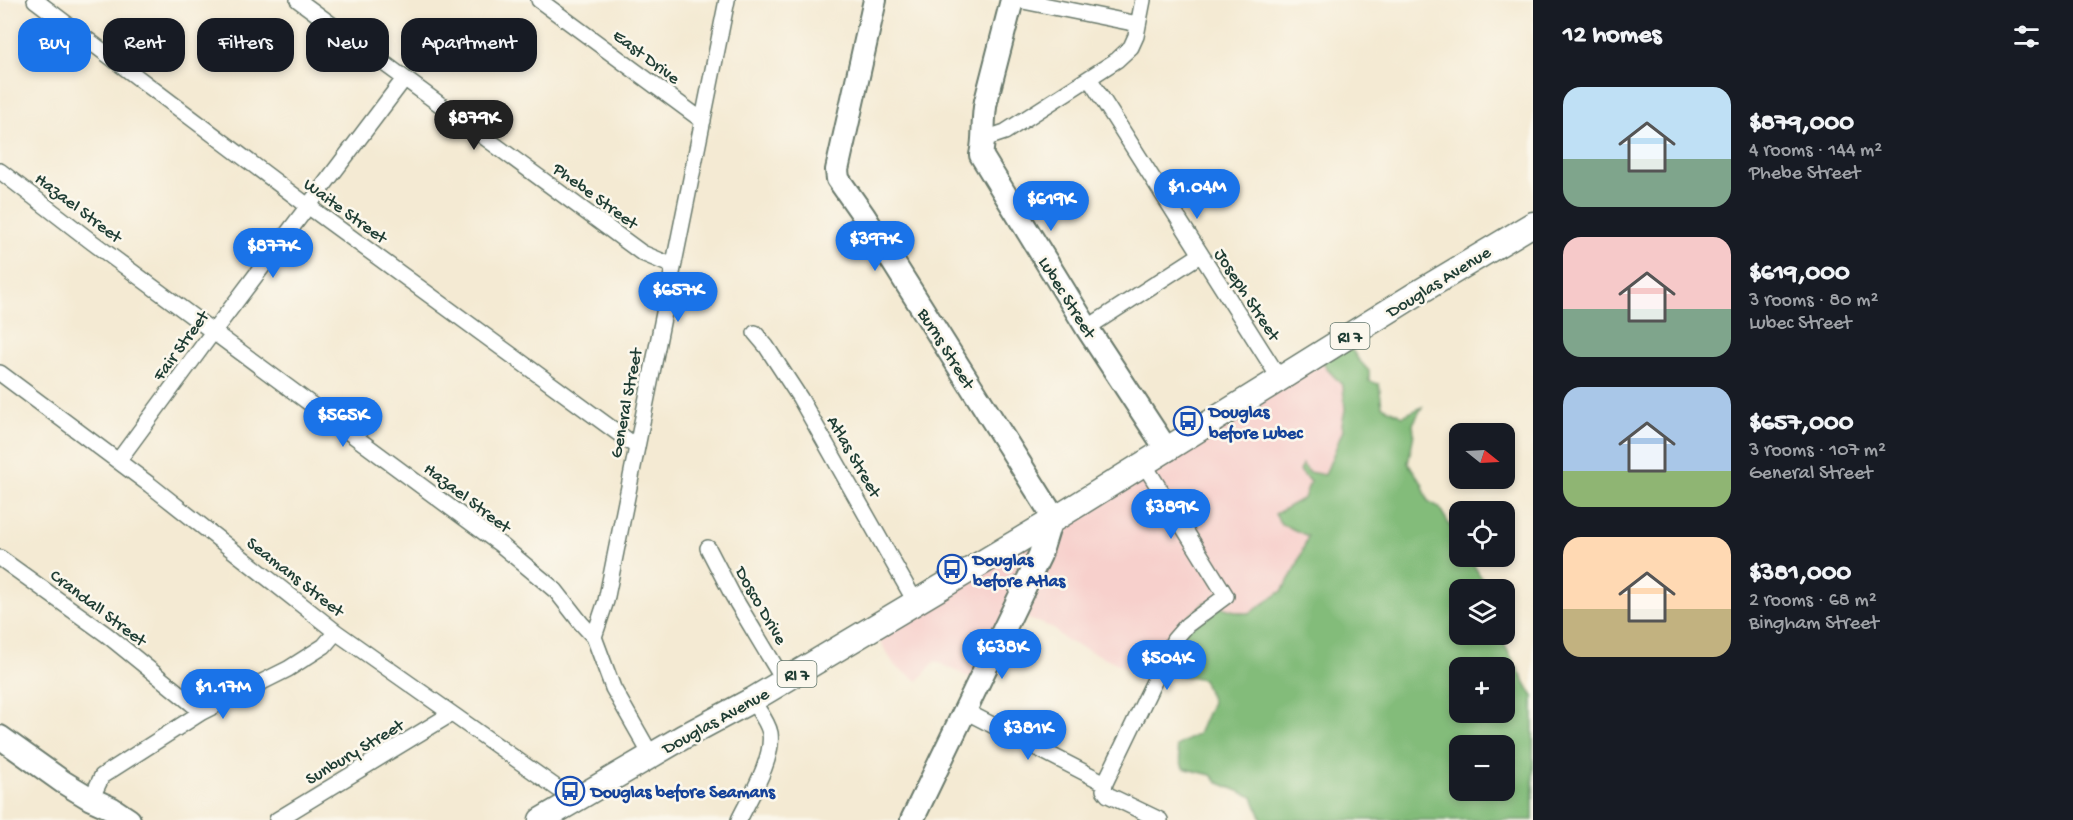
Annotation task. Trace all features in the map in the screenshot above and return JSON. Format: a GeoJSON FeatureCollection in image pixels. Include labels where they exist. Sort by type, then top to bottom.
{"type":"FeatureCollection","features":[{"type":"Feature","properties":{"kind":"main road","name":"Douglas Avenue"},"geometry":{"type":"LineString","coordinates":[[541,820],[651,755],[752,700],[916,603],[1533,224]]}},
{"type":"Feature","properties":{"kind":"street","name":"Waite Street"},"geometry":{"type":"LineString","coordinates":[[35,0],[308,206],[637,447]]}},
{"type":"Feature","properties":{"kind":"street","name":"Phebe Street"},"geometry":{"type":"LineString","coordinates":[[297,0],[642,253],[673,266]]}},
{"type":"Feature","properties":{"kind":"street","name":"East Drive"},"geometry":{"type":"LineString","coordinates":[[539,0],[703,121]]}},
{"type":"Feature","properties":{"kind":"street","name":"General Street"},"geometry":{"type":"LineString","coordinates":[[594,637],[606,601],[727,0]]}},
{"type":"Feature","properties":{"kind":"street","name":"Burns Street"},"geometry":{"type":"LineString","coordinates":[[875,0],[837,170],[838,179],[1049,510],[1050,522]]}},
{"type":"Feature","properties":{"kind":"street","name":"Lubec Street"},"geometry":{"type":"LineString","coordinates":[[1012,0],[983,116],[984,140],[981,155],[987,169],[1087,328],[1167,450]]}},
{"type":"Feature","properties":{"kind":"street"},"geometry":{"type":"LineString","coordinates":[[1018,0],[1137,24]]}},
{"type":"Feature","properties":{"kind":"street"},"geometry":{"type":"LineString","coordinates":[[984,140],[1005,132],[1117,60],[1131,46],[1143,0]]}},
{"type":"Feature","properties":{"kind":"street","name":"Joseph Street"},"geometry":{"type":"LineString","coordinates":[[1089,78],[1280,379]]}},
{"type":"Feature","properties":{"kind":"street","name":"Fair Street"},"geometry":{"type":"LineString","coordinates":[[118,461],[404,80]]}},
{"type":"Feature","properties":{"kind":"street","name":"Hazael Street"},"geometry":{"type":"LineString","coordinates":[[0,171],[501,545],[556,591],[594,637],[613,688],[651,755]]}},
{"type":"Feature","properties":{"kind":"street"},"geometry":{"type":"LineString","coordinates":[[1087,328],[1200,255]]}},
{"type":"Feature","properties":{"kind":"street","name":"Atlas Street"},"geometry":{"type":"LineString","coordinates":[[754,333],[766,346],[800,398],[916,603]]}},
{"type":"Feature","properties":{"kind":"street","name":"Seamans Street"},"geometry":{"type":"LineString","coordinates":[[0,373],[118,461],[336,633],[574,800]]}},
{"type":"Feature","properties":{"kind":"street"},"geometry":{"type":"LineString","coordinates":[[1144,464],[1226,596],[1187,625],[1174,640],[1105,783],[1104,790],[1108,795],[1160,820]]}},
{"type":"Feature","properties":{"kind":"street"},"geometry":{"type":"LineString","coordinates":[[912,820],[1040,555],[1050,522]]}},
{"type":"Feature","properties":{"kind":"street","name":"Dosco Drive"},"geometry":{"type":"LineString","coordinates":[[708,548],[733,596],[784,681]]}},
{"type":"Feature","properties":{"kind":"street","name":"Crandall Street"},"geometry":{"type":"LineString","coordinates":[[0,558],[107,635],[202,712]]}},
{"type":"Feature","properties":{"kind":"street"},"geometry":{"type":"LineString","coordinates":[[91,800],[102,776],[202,712],[288,669],[324,646],[336,633]]}},
{"type":"Feature","properties":{"kind":"street"},"geometry":{"type":"LineString","coordinates":[[739,820],[766,761],[770,744],[770,731],[752,700]]}},
{"type":"Feature","properties":{"kind":"street"},"geometry":{"type":"LineString","coordinates":[[965,711],[1105,783]]}},
{"type":"Feature","properties":{"kind":"street","name":"Sunbury Street"},"geometry":{"type":"LineString","coordinates":[[278,820],[451,714]]}},
{"type":"Feature","properties":{"kind":"street"},"geometry":{"type":"LineString","coordinates":[[0,737],[91,800],[111,808],[129,820]]}},
{"type":"Feature","properties":{"kind":"shaded area"},"geometry":{"type":"Polygon","coordinates":[[[1318,354],[1328,370],[1343,386],[1345,410],[1343,430],[1324,475],[1309,472],[1302,465],[1300,471],[1310,482],[1304,498],[1281,524],[1308,536],[1296,568],[1282,591],[1250,613],[1242,613],[1205,602],[1149,680],[1065,640],[1051,627],[1014,614],[979,682],[935,661],[918,681],[895,666],[874,632],[1318,354]]]}},
{"type":"Feature","properties":{"kind":"green space"},"geometry":{"type":"Polygon","coordinates":[[[1344,338],[1369,371],[1369,381],[1379,384],[1382,406],[1403,416],[1422,407],[1413,424],[1414,434],[1408,463],[1422,483],[1428,501],[1439,507],[1449,524],[1449,567],[1475,567],[1482,579],[1449,579],[1449,645],[1504,645],[1511,657],[1449,657],[1449,723],[1515,723],[1515,664],[1533,697],[1533,820],[1262,820],[1253,797],[1219,783],[1211,775],[1183,768],[1176,746],[1198,734],[1212,702],[1203,679],[1173,674],[1155,665],[1170,635],[1205,602],[1242,613],[1250,613],[1282,591],[1296,568],[1308,536],[1281,524],[1275,514],[1304,498],[1310,482],[1300,471],[1302,464],[1309,472],[1325,475],[1343,430],[1345,410],[1343,386],[1328,370],[1318,354],[1344,338]]]}},
{"type":"Feature","properties":{"kind":"place","name":"Douglas before Lubec"},"geometry":{"type":"Point","coordinates":[1188,421]}},
{"type":"Feature","properties":{"kind":"place","name":"Douglas before Atlas"},"geometry":{"type":"Point","coordinates":[952,569]}},
{"type":"Feature","properties":{"kind":"place","name":"Douglas before Seamans"},"geometry":{"type":"Point","coordinates":[570,791]}}]}
